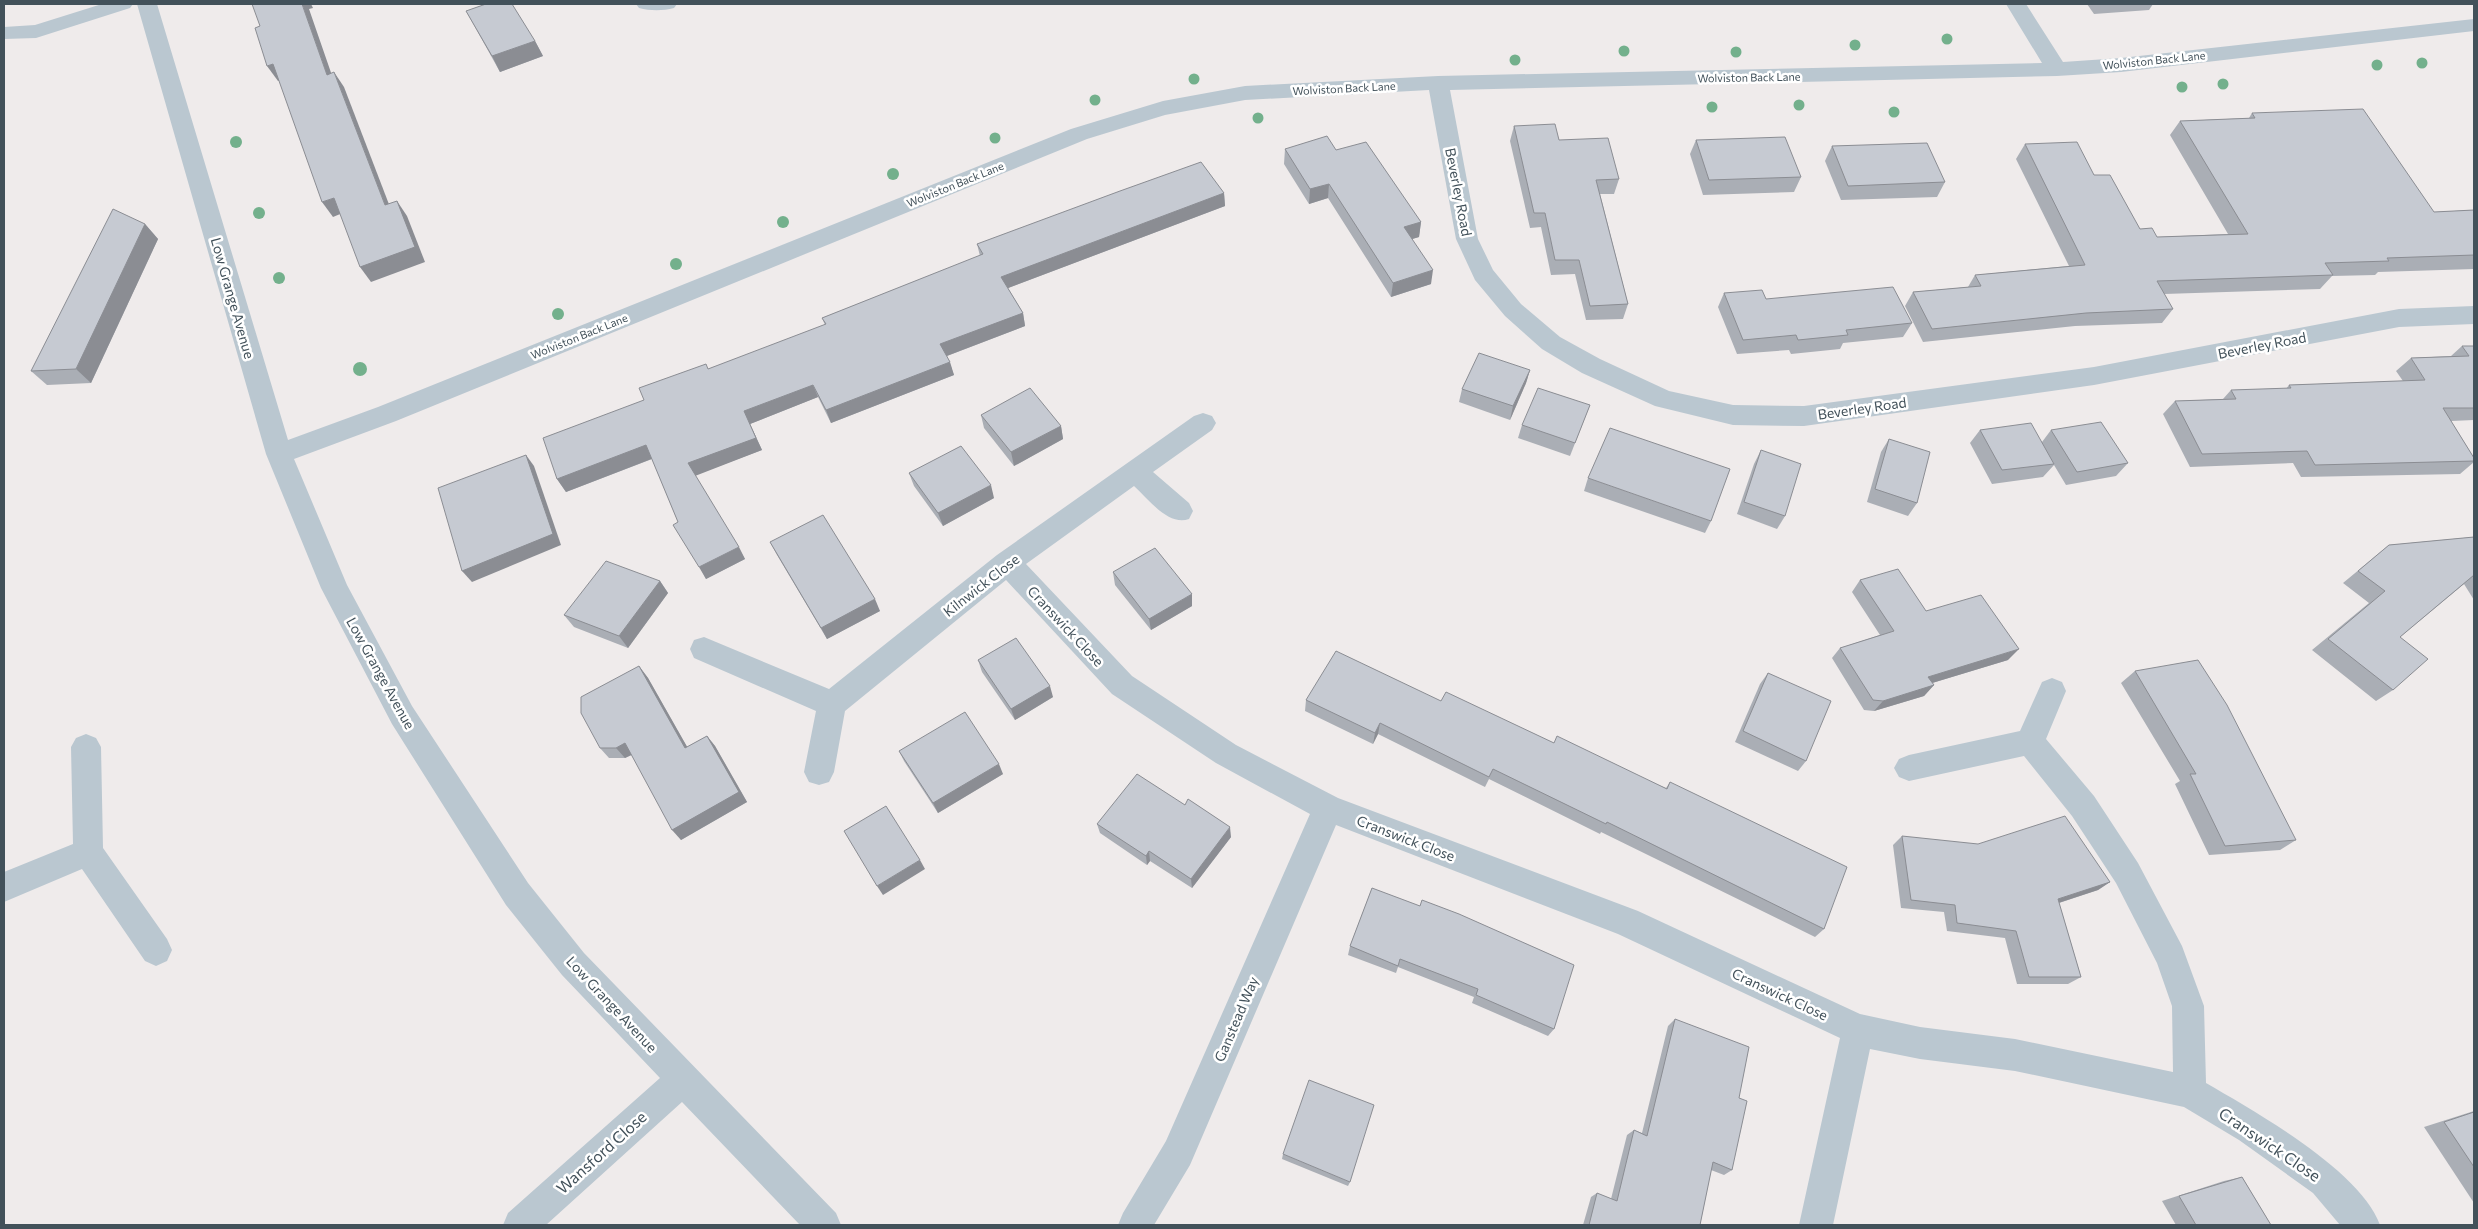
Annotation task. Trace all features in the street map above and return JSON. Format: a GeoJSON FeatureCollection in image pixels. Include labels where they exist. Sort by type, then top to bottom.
{"type":"FeatureCollection","features":[{"type":"Feature","properties":{"kind":"street"},"geometry":{"type":"LineString","coordinates":[[4,33],[36,31],[123,4]]}},
{"type":"Feature","properties":{"kind":"street","name":"Low Grange Avenue"},"geometry":{"type":"LineString","coordinates":[[147,4],[279,454],[335,588],[402,715],[517,894],[573,964],[824,1225]]}},
{"type":"Feature","properties":{"kind":"street"},"geometry":{"type":"LineString","coordinates":[[646,4],[667,4]]}},
{"type":"Feature","properties":{"kind":"street"},"geometry":{"type":"LineString","coordinates":[[2016,4],[2057,69]]}},
{"type":"Feature","properties":{"kind":"street","name":"Wolviston Back Lane"},"geometry":{"type":"LineString","coordinates":[[279,454],[387,414],[1079,134],[1163,108],[1245,93],[1438,83],[2057,69],[2121,64],[2474,25]]}},
{"type":"Feature","properties":{"kind":"street","name":"Beverley Road"},"geometry":{"type":"LineString","coordinates":[[1438,83],[1467,238],[1483,274],[1513,310],[1551,343],[1591,366],[1664,399],[1733,415],[1814,414],[2094,376],[2399,318],[2474,316]]}},
{"type":"Feature","properties":{"kind":"street","name":"Kilnwick Close"},"geometry":{"type":"LineString","coordinates":[[832,704],[1007,563],[1136,473],[1203,423]]}},
{"type":"Feature","properties":{"kind":"street"},"geometry":{"type":"LineString","coordinates":[[1136,473],[1180,511]]}},
{"type":"Feature","properties":{"kind":"street","name":"Cranswick Close"},"geometry":{"type":"LineString","coordinates":[[1007,563],[1122,685],[1226,754],[1328,808],[1627,922],[1858,1030],[1920,1043],[2015,1056],[2190,1092],[2251,1128],[2325,1180],[2363,1225]]}},
{"type":"Feature","properties":{"kind":"street"},"geometry":{"type":"LineString","coordinates":[[704,649],[832,704],[819,772]]}},
{"type":"Feature","properties":{"kind":"street"},"geometry":{"type":"LineString","coordinates":[[2030,742],[2052,691]]}},
{"type":"Feature","properties":{"kind":"street"},"geometry":{"type":"LineString","coordinates":[[1909,768],[2030,742]]}},
{"type":"Feature","properties":{"kind":"street"},"geometry":{"type":"LineString","coordinates":[[2030,742],[2084,806],[2127,873],[2171,957],[2188,1006],[2190,1092]]}},
{"type":"Feature","properties":{"kind":"street"},"geometry":{"type":"LineString","coordinates":[[86,747],[88,852],[156,950]]}},
{"type":"Feature","properties":{"kind":"street","name":"Ganstead Way"},"geometry":{"type":"LineString","coordinates":[[1135,1225],[1178,1153],[1328,808]]}},
{"type":"Feature","properties":{"kind":"street"},"geometry":{"type":"LineString","coordinates":[[4,887],[88,852]]}},
{"type":"Feature","properties":{"kind":"street"},"geometry":{"type":"LineString","coordinates":[[1816,1225],[1858,1030]]}},
{"type":"Feature","properties":{"kind":"street","name":"Wansford Close"},"geometry":{"type":"LineString","coordinates":[[520,1225],[683,1078]]}},
{"type":"Feature","properties":{"kind":"building"},"geometry":{"type":"Polygon","coordinates":[[[252,4],[302,4],[327,75],[334,72],[385,205],[397,201],[415,247],[360,267],[334,198],[322,202],[273,64],[267,66],[255,28],[260,26],[252,4]]]}},
{"type":"Feature","properties":{"kind":"building"},"geometry":{"type":"Polygon","coordinates":[[[486,4],[512,4],[535,41],[492,56],[466,11],[486,4]]]}},
{"type":"Feature","properties":{"kind":"building"},"geometry":{"type":"Polygon","coordinates":[[[2363,109],[2434,212],[2474,210],[2474,255],[2387,258],[2389,261],[2325,263],[2333,275],[2157,281],[2173,309],[2086,313],[1932,329],[1913,292],[1981,286],[1975,275],[2085,265],[2025,144],[2077,142],[2094,175],[2110,175],[2140,229],[2152,228],[2157,237],[2248,234],[2180,121],[2255,118],[2252,113],[2363,109]]]}},
{"type":"Feature","properties":{"kind":"building"},"geometry":{"type":"Polygon","coordinates":[[[1555,124],[1559,140],[1608,138],[1619,179],[1596,180],[1628,304],[1590,306],[1579,260],[1555,260],[1545,213],[1534,213],[1514,126],[1555,124]]]}},
{"type":"Feature","properties":{"kind":"building"},"geometry":{"type":"Polygon","coordinates":[[[1327,136],[1336,150],[1366,142],[1421,222],[1404,227],[1433,270],[1393,283],[1329,184],[1310,189],[1285,149],[1327,136]]]}},
{"type":"Feature","properties":{"kind":"building"},"geometry":{"type":"Polygon","coordinates":[[[1785,137],[1801,177],[1709,180],[1696,140],[1785,137]]]}},
{"type":"Feature","properties":{"kind":"building"},"geometry":{"type":"Polygon","coordinates":[[[1927,143],[1945,182],[1848,186],[1832,146],[1927,143]]]}},
{"type":"Feature","properties":{"kind":"building"},"geometry":{"type":"Polygon","coordinates":[[[1201,162],[1224,193],[1001,277],[1023,313],[940,344],[950,362],[826,410],[813,385],[744,411],[756,438],[688,463],[739,547],[699,567],[673,525],[678,522],[646,445],[557,479],[543,438],[644,400],[639,388],[706,364],[708,369],[826,324],[822,318],[983,254],[977,244],[1201,162]]]}},
{"type":"Feature","properties":{"kind":"building"},"geometry":{"type":"Polygon","coordinates":[[[113,209],[145,224],[76,369],[31,371],[113,209]]]}},
{"type":"Feature","properties":{"kind":"building"},"geometry":{"type":"Polygon","coordinates":[[[1893,287],[1912,323],[1846,330],[1848,335],[1798,340],[1796,335],[1743,340],[1724,293],[1762,290],[1766,299],[1893,287]]]}},
{"type":"Feature","properties":{"kind":"building"},"geometry":{"type":"Polygon","coordinates":[[[2462,346],[2474,346],[2474,408],[2443,408],[2474,458],[2474,461],[2315,465],[2307,451],[2202,454],[2175,401],[2236,399],[2231,390],[2291,388],[2289,385],[2425,380],[2411,358],[2469,356],[2462,346]]]}},
{"type":"Feature","properties":{"kind":"building"},"geometry":{"type":"Polygon","coordinates":[[[1479,353],[1530,370],[1513,406],[1462,389],[1479,353]]]}},
{"type":"Feature","properties":{"kind":"building"},"geometry":{"type":"Polygon","coordinates":[[[1030,388],[1061,426],[1011,452],[981,415],[1030,388]]]}},
{"type":"Feature","properties":{"kind":"building"},"geometry":{"type":"Polygon","coordinates":[[[1538,388],[1590,405],[1575,443],[1522,425],[1538,388]]]}},
{"type":"Feature","properties":{"kind":"building"},"geometry":{"type":"Polygon","coordinates":[[[2101,422],[2128,463],[2077,472],[2051,430],[2101,422]]]}},
{"type":"Feature","properties":{"kind":"building"},"geometry":{"type":"Polygon","coordinates":[[[2031,423],[2054,464],[2002,470],[1980,430],[2031,423]]]}},
{"type":"Feature","properties":{"kind":"building"},"geometry":{"type":"Polygon","coordinates":[[[1610,428],[1730,469],[1711,521],[1588,478],[1610,428]]]}},
{"type":"Feature","properties":{"kind":"building"},"geometry":{"type":"Polygon","coordinates":[[[1889,439],[1930,452],[1917,503],[1875,489],[1889,439]]]}},
{"type":"Feature","properties":{"kind":"building"},"geometry":{"type":"Polygon","coordinates":[[[961,446],[991,485],[938,513],[909,473],[961,446]]]}},
{"type":"Feature","properties":{"kind":"building"},"geometry":{"type":"Polygon","coordinates":[[[1761,450],[1801,464],[1785,516],[1744,502],[1761,450]]]}},
{"type":"Feature","properties":{"kind":"building"},"geometry":{"type":"Polygon","coordinates":[[[526,455],[553,534],[462,571],[438,488],[526,455]]]}},
{"type":"Feature","properties":{"kind":"building"},"geometry":{"type":"Polygon","coordinates":[[[823,515],[875,599],[821,628],[770,542],[823,515]]]}},
{"type":"Feature","properties":{"kind":"building"},"geometry":{"type":"Polygon","coordinates":[[[2474,537],[2474,575],[2400,637],[2428,659],[2393,690],[2328,639],[2385,591],[2358,571],[2389,545],[2474,537]]]}},
{"type":"Feature","properties":{"kind":"building"},"geometry":{"type":"Polygon","coordinates":[[[1155,548],[1192,594],[1149,619],[1113,572],[1155,548]]]}},
{"type":"Feature","properties":{"kind":"building"},"geometry":{"type":"Polygon","coordinates":[[[606,561],[660,581],[619,636],[564,615],[606,561]]]}},
{"type":"Feature","properties":{"kind":"building"},"geometry":{"type":"Polygon","coordinates":[[[1898,569],[1926,611],[1981,595],[2019,649],[1928,677],[1934,685],[1883,701],[1873,700],[1840,648],[1894,631],[1860,580],[1898,569]]]}},
{"type":"Feature","properties":{"kind":"building"},"geometry":{"type":"Polygon","coordinates":[[[1016,638],[1050,686],[1011,709],[978,660],[1016,638]]]}},
{"type":"Feature","properties":{"kind":"building"},"geometry":{"type":"Polygon","coordinates":[[[1336,651],[1441,701],[1446,692],[1554,743],[1557,736],[1667,789],[1670,782],[1847,867],[1824,929],[1607,822],[1606,824],[1493,769],[1489,777],[1380,723],[1375,733],[1306,700],[1336,651]]]}},
{"type":"Feature","properties":{"kind":"building"},"geometry":{"type":"Polygon","coordinates":[[[2198,660],[2227,705],[2296,840],[2225,846],[2190,774],[2196,774],[2135,671],[2198,660]]]}},
{"type":"Feature","properties":{"kind":"building"},"geometry":{"type":"Polygon","coordinates":[[[639,666],[685,748],[707,736],[739,792],[672,830],[625,743],[616,748],[600,748],[581,713],[581,697],[639,666]]]}},
{"type":"Feature","properties":{"kind":"building"},"geometry":{"type":"Polygon","coordinates":[[[1768,673],[1831,701],[1806,761],[1743,731],[1768,673]]]}},
{"type":"Feature","properties":{"kind":"building"},"geometry":{"type":"Polygon","coordinates":[[[965,712],[999,764],[933,803],[899,751],[965,712]]]}},
{"type":"Feature","properties":{"kind":"building"},"geometry":{"type":"Polygon","coordinates":[[[1137,774],[1185,805],[1188,799],[1230,827],[1191,879],[1149,851],[1146,856],[1097,824],[1137,774]]]}},
{"type":"Feature","properties":{"kind":"building"},"geometry":{"type":"Polygon","coordinates":[[[886,806],[920,860],[877,886],[844,831],[886,806]]]}},
{"type":"Feature","properties":{"kind":"building"},"geometry":{"type":"Polygon","coordinates":[[[2065,816],[2110,882],[2058,899],[2081,977],[2029,977],[2016,931],[1957,923],[1955,905],[1911,900],[1902,836],[1978,844],[2065,816]]]}},
{"type":"Feature","properties":{"kind":"building"},"geometry":{"type":"Polygon","coordinates":[[[1372,888],[1420,906],[1422,900],[1459,914],[1574,965],[1554,1029],[1476,995],[1478,989],[1400,959],[1398,966],[1350,946],[1372,888]]]}},
{"type":"Feature","properties":{"kind":"building"},"geometry":{"type":"Polygon","coordinates":[[[1675,1019],[1749,1047],[1739,1098],[1747,1101],[1732,1170],[1713,1162],[1700,1225],[1589,1225],[1597,1193],[1617,1201],[1634,1130],[1647,1136],[1675,1019]]]}},
{"type":"Feature","properties":{"kind":"building"},"geometry":{"type":"Polygon","coordinates":[[[1309,1080],[1374,1105],[1350,1182],[1283,1154],[1309,1080]]]}},
{"type":"Feature","properties":{"kind":"building"},"geometry":{"type":"Polygon","coordinates":[[[2474,1112],[2474,1167],[2444,1122],[2474,1112]]]}},
{"type":"Feature","properties":{"kind":"building"},"geometry":{"type":"Polygon","coordinates":[[[2242,1177],[2271,1225],[2196,1225],[2179,1196],[2242,1177]]]}}]}
